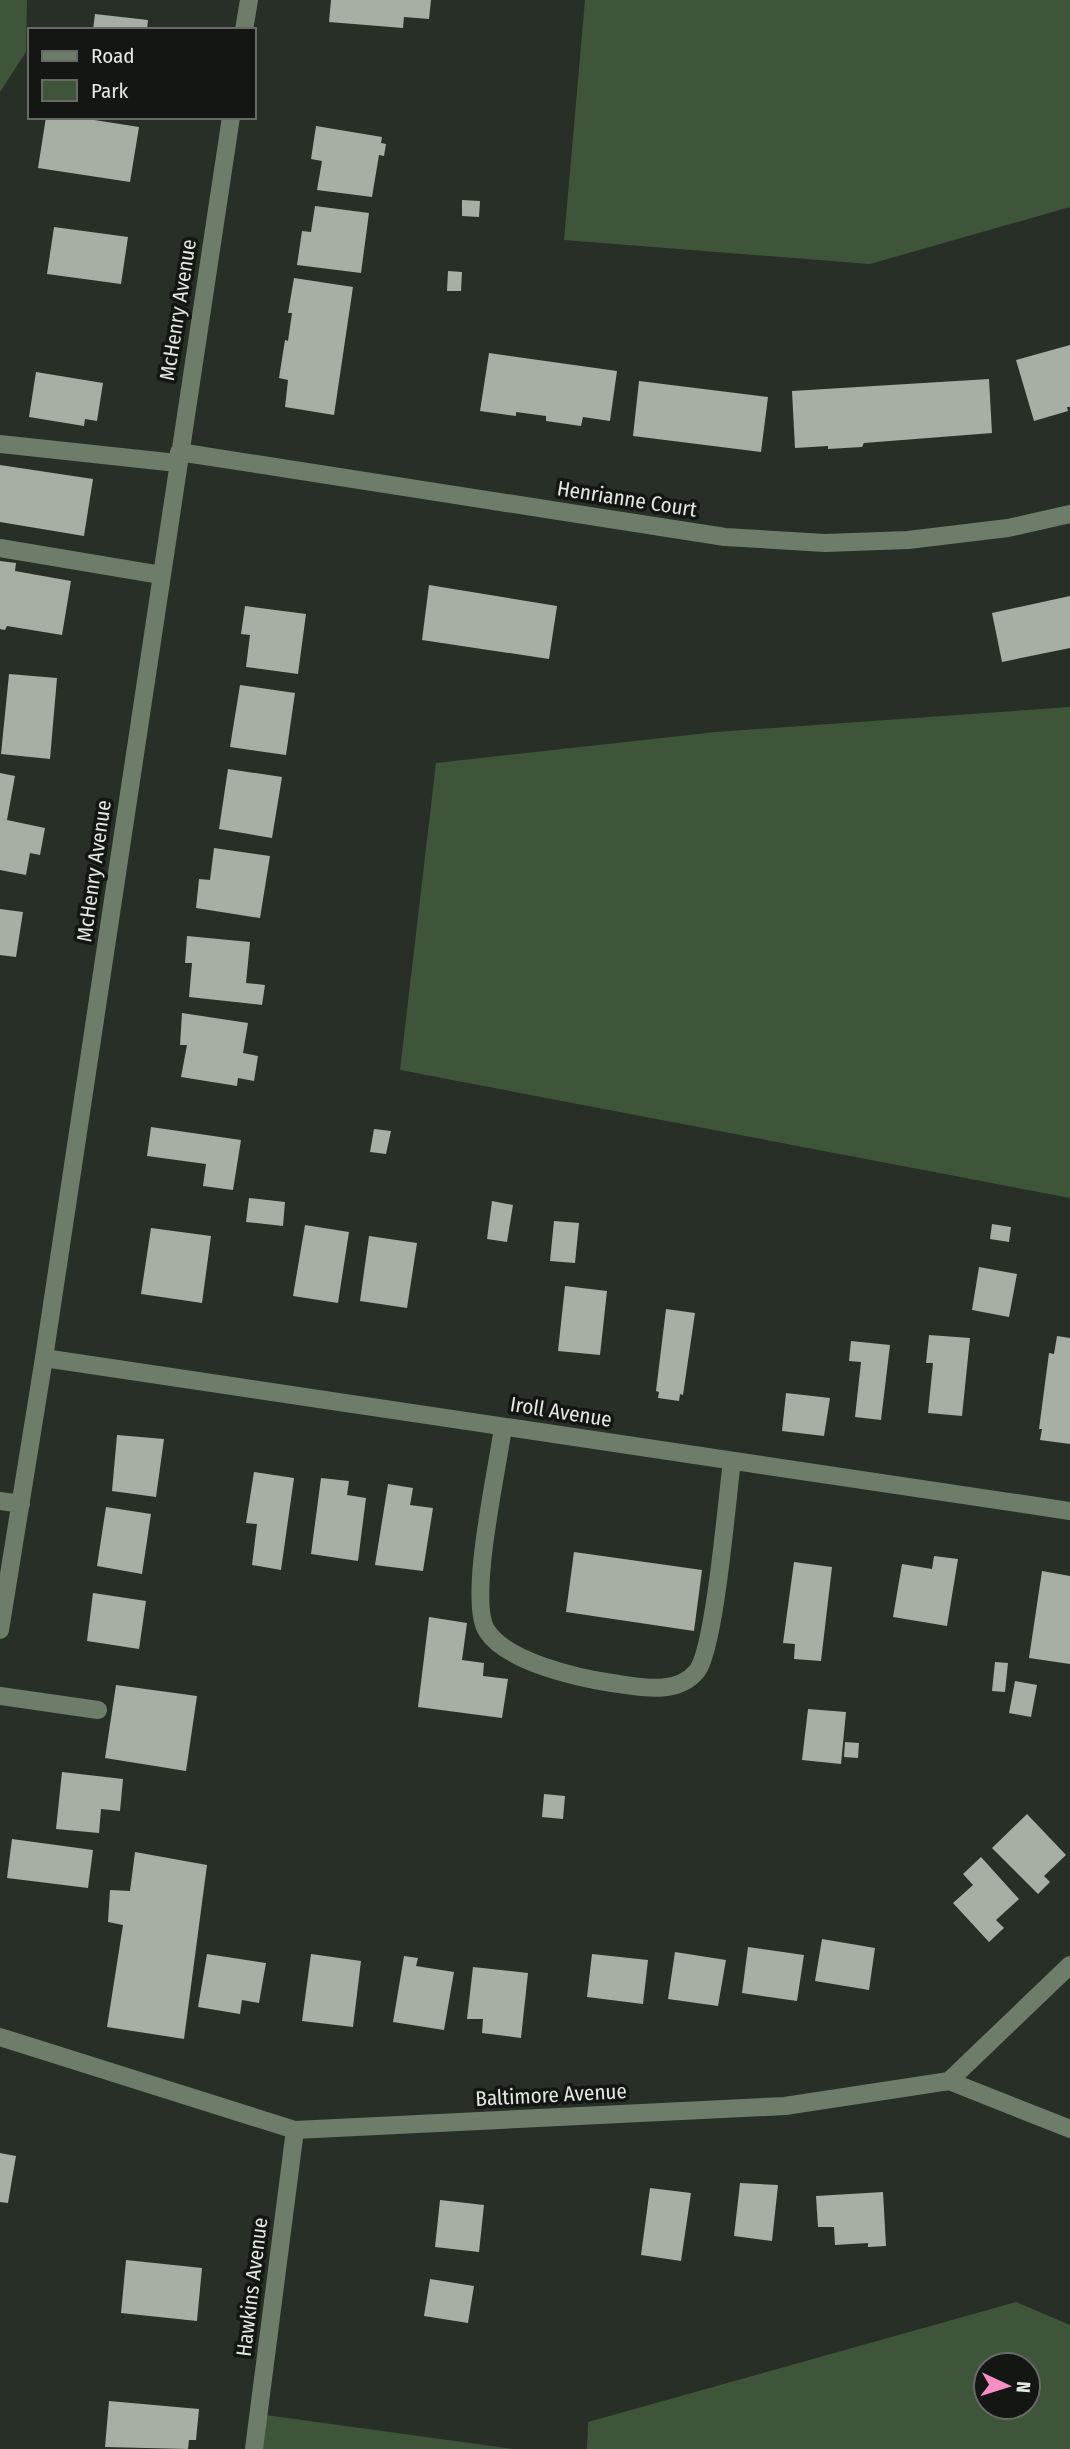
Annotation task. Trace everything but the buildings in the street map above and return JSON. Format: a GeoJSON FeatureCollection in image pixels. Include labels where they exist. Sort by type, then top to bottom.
{"type":"FeatureCollection","features":[{"type":"Feature","properties":{"kind":"street"},"geometry":{"type":"LineString","coordinates":[[244,28],[249,0]]}},
{"type":"Feature","properties":{"kind":"street","name":"McHenry Avenue"},"geometry":{"type":"LineString","coordinates":[[0,1630],[44,1358],[231,119]]}},
{"type":"Feature","properties":{"kind":"street","name":"Henrianne Court"},"geometry":{"type":"LineString","coordinates":[[0,444],[178,457],[725,537],[825,543],[908,540],[1007,528],[1070,514]]}},
{"type":"Feature","properties":{"kind":"street"},"geometry":{"type":"LineString","coordinates":[[0,548],[161,575]]}},
{"type":"Feature","properties":{"kind":"street","name":"Iroll Avenue"},"geometry":{"type":"LineString","coordinates":[[44,1358],[1070,1511]]}},
{"type":"Feature","properties":{"kind":"street"},"geometry":{"type":"LineString","coordinates":[[503,1427],[479,1581],[479,1610],[487,1631],[505,1649],[532,1662],[569,1675],[637,1687],[661,1688],[683,1684],[699,1670],[712,1617],[732,1461]]}},
{"type":"Feature","properties":{"kind":"street"},"geometry":{"type":"LineString","coordinates":[[0,1501],[21,1504]]}},
{"type":"Feature","properties":{"kind":"street"},"geometry":{"type":"LineString","coordinates":[[0,1696],[97,1710]]}},
{"type":"Feature","properties":{"kind":"street"},"geometry":{"type":"LineString","coordinates":[[1070,1965],[949,2081],[1070,2129]]}},
{"type":"Feature","properties":{"kind":"street","name":"Baltimore Avenue"},"geometry":{"type":"LineString","coordinates":[[0,2037],[295,2130],[785,2106],[949,2081]]}},
{"type":"Feature","properties":{"kind":"street","name":"Hawkins Avenue"},"geometry":{"type":"LineString","coordinates":[[254,2449],[295,2130]]}},
{"type":"Feature","properties":{"kind":"green space"},"geometry":{"type":"Polygon","coordinates":[[[0,0],[27,0],[26,52],[0,92],[0,0]]]}},
{"type":"Feature","properties":{"kind":"green space"},"geometry":{"type":"Polygon","coordinates":[[[585,0],[1070,0],[1070,207],[870,264],[564,240],[585,0]]]}},
{"type":"Feature","properties":{"kind":"green space"},"geometry":{"type":"Polygon","coordinates":[[[1070,707],[1070,1198],[400,1070],[436,763],[716,732],[1070,707]]]}},
{"type":"Feature","properties":{"kind":"green space"},"geometry":{"type":"Polygon","coordinates":[[[1016,2302],[1070,2325],[1070,2449],[587,2449],[588,2422],[1016,2302]]]}},
{"type":"Feature","properties":{"kind":"green space"},"geometry":{"type":"Polygon","coordinates":[[[258,2414],[513,2449],[254,2449],[258,2414]]]}}]}
